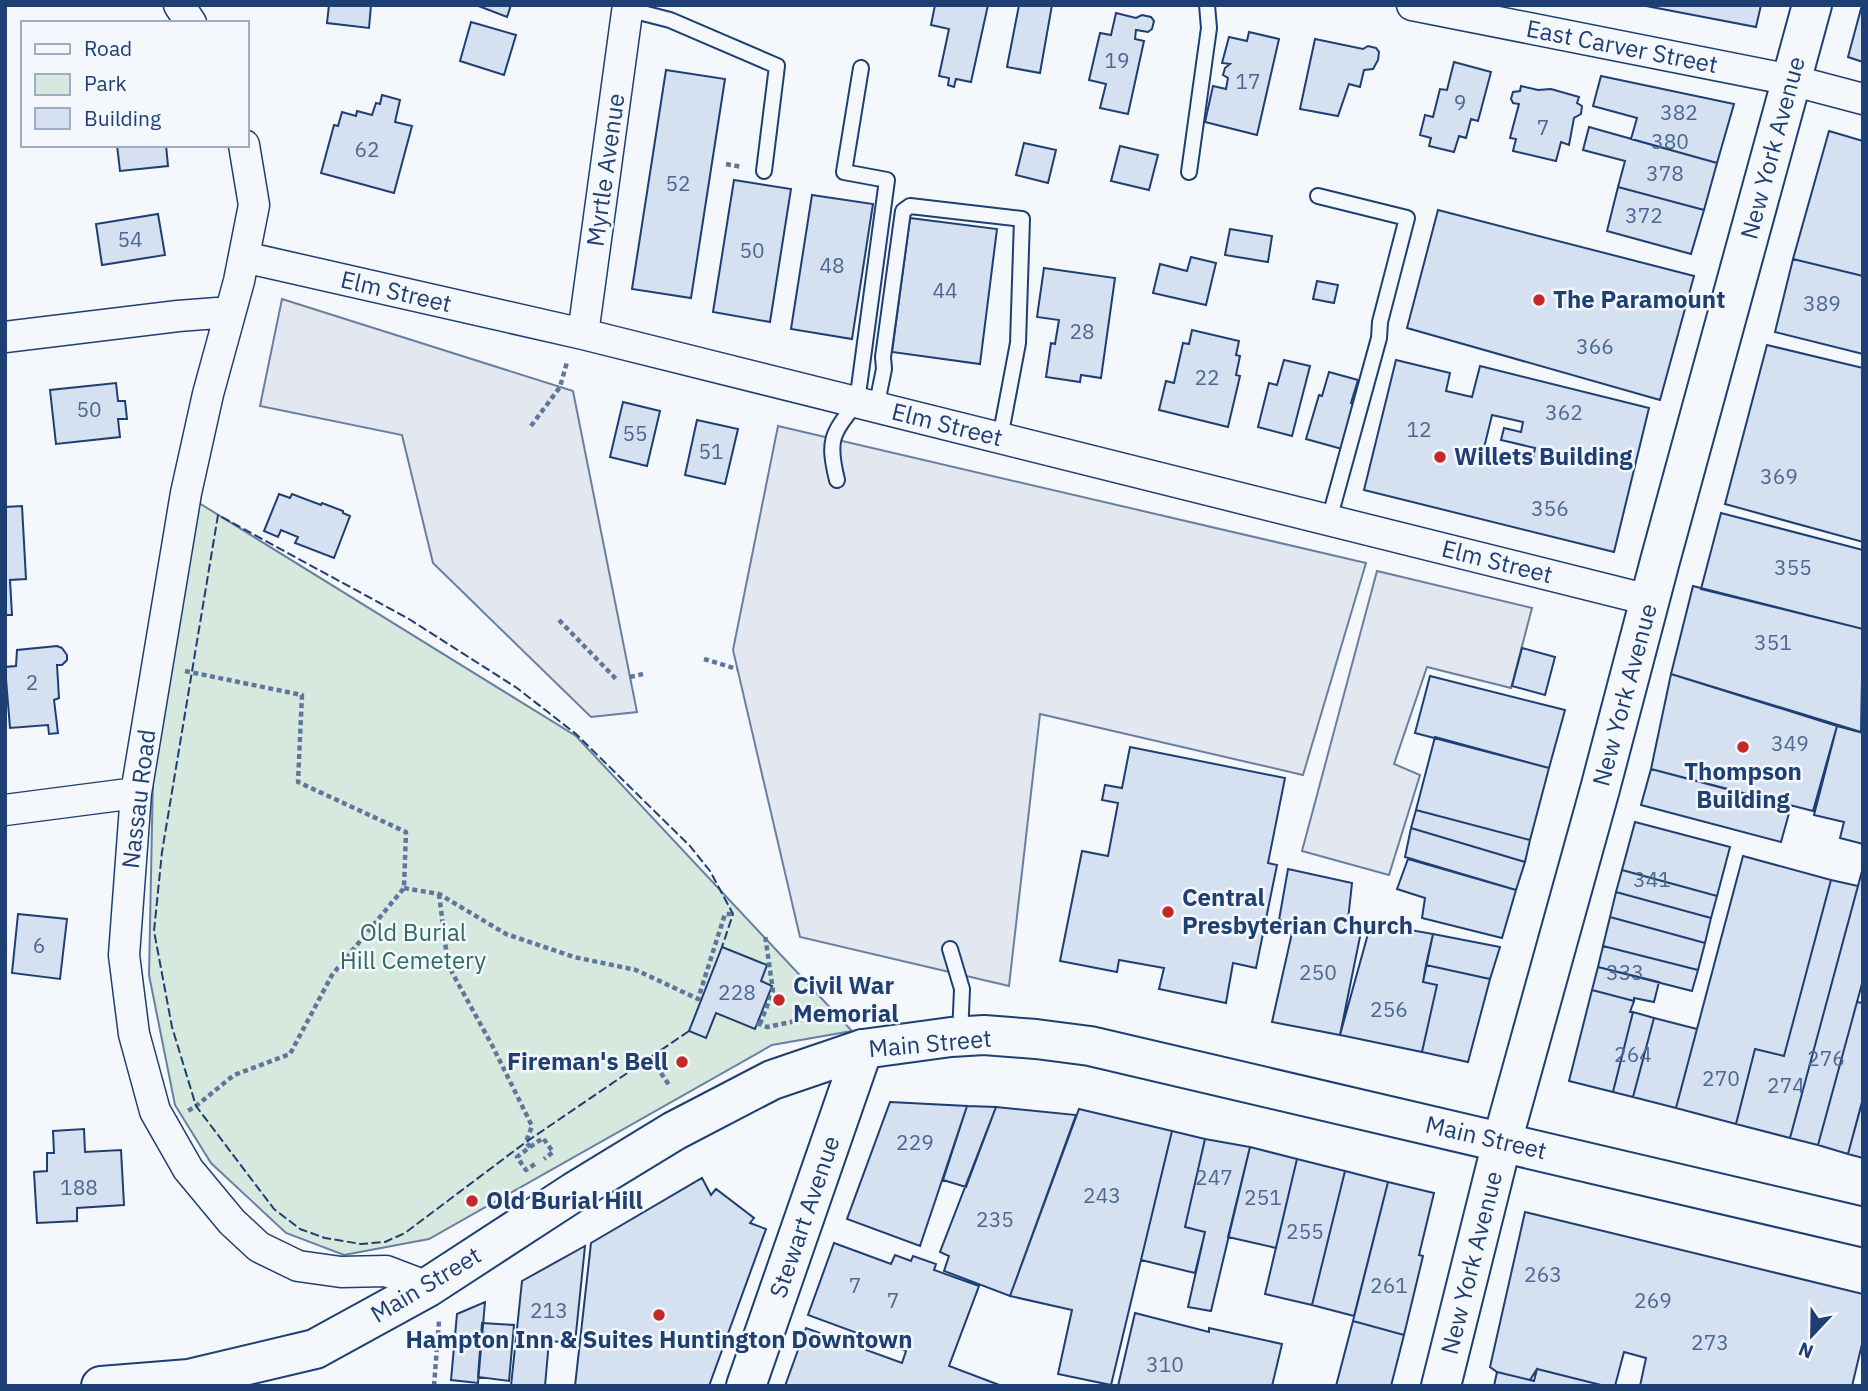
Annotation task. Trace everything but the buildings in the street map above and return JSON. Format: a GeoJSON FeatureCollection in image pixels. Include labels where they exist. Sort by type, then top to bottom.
{"type":"FeatureCollection","features":[{"type":"Feature","properties":{"kind":"main road","name":"New York Avenue"},"geometry":{"type":"LineString","coordinates":[[1441,1386],[1502,1142],[1812,5]]}},
{"type":"Feature","properties":{"kind":"main road","name":"Main Street"},"geometry":{"type":"LineString","coordinates":[[101,1386],[189,1379],[315,1349],[434,1304],[574,1192],[674,1131],[772,1080],[863,1049],[960,1037],[984,1035],[1090,1046],[1863,1227]]}},
{"type":"Feature","properties":{"kind":"main road","name":"Stewart Avenue"},"geometry":{"type":"LineString","coordinates":[[746,1386],[863,1049]]}},
{"type":"Feature","properties":{"kind":"street"},"geometry":{"type":"LineString","coordinates":[[179,5],[190,21]]}},
{"type":"Feature","properties":{"kind":"street","name":"East Carver Street"},"geometry":{"type":"LineString","coordinates":[[1412,5],[1492,13],[1791,80],[1863,99]]}},
{"type":"Feature","properties":{"kind":"street","name":"Myrtle Avenue"},"geometry":{"type":"LineString","coordinates":[[583,334],[628,7]]}},
{"type":"Feature","properties":{"kind":"street","name":"Nassau Road"},"geometry":{"type":"LineString","coordinates":[[244,147],[254,205],[244,257],[208,394],[186,493],[136,793],[124,956],[134,1034],[155,1111],[188,1169],[232,1222],[259,1247],[298,1266],[341,1272],[386,1270],[434,1304]]}},
{"type":"Feature","properties":{"kind":"street","name":"Elm Street"},"geometry":{"type":"LineString","coordinates":[[244,257],[583,334],[1649,600]]}},
{"type":"Feature","properties":{"kind":"street"},"geometry":{"type":"LineString","coordinates":[[5,337],[230,312]]}},
{"type":"Feature","properties":{"kind":"street"},"geometry":{"type":"LineString","coordinates":[[5,810],[136,793]]}},
{"type":"Feature","properties":{"kind":"lane"},"geometry":{"type":"LineString","coordinates":[[1189,172],[1209,28],[1207,5]]}},
{"type":"Feature","properties":{"kind":"lane"},"geometry":{"type":"LineString","coordinates":[[628,7],[670,20],[777,66],[764,171]]}},
{"type":"Feature","properties":{"kind":"lane"},"geometry":{"type":"LineString","coordinates":[[860,68],[844,172],[887,180],[867,405]]}},
{"type":"Feature","properties":{"kind":"lane"},"geometry":{"type":"LineString","coordinates":[[1318,196],[1407,218],[1380,322],[1379,338],[1329,520]]}},
{"type":"Feature","properties":{"kind":"lane"},"geometry":{"type":"LineString","coordinates":[[837,480],[831,454],[836,428],[867,405],[884,369],[883,358],[903,211],[910,206],[1022,219],[1018,343],[1000,438]]}},
{"type":"Feature","properties":{"kind":"lane"},"geometry":{"type":"LineString","coordinates":[[950,949],[962,989],[960,1037]]}},
{"type":"Feature","properties":{"kind":"path"},"geometry":{"type":"LineString","coordinates":[[531,426],[560,387],[567,362]]}},
{"type":"Feature","properties":{"kind":"path"},"geometry":{"type":"LineString","coordinates":[[559,620],[617,680]]}},
{"type":"Feature","properties":{"kind":"path"},"geometry":{"type":"LineString","coordinates":[[704,659],[737,668]]}},
{"type":"Feature","properties":{"kind":"path"},"geometry":{"type":"LineString","coordinates":[[191,672],[302,695],[298,782],[406,832],[404,888],[332,975],[290,1054],[234,1075],[197,1106]]}},
{"type":"Feature","properties":{"kind":"path"},"geometry":{"type":"LineString","coordinates":[[630,677],[643,674]]}},
{"type":"Feature","properties":{"kind":"path"},"geometry":{"type":"LineString","coordinates":[[404,888],[439,894],[506,934],[574,957],[636,970],[698,999],[726,914],[733,914]]}},
{"type":"Feature","properties":{"kind":"path"},"geometry":{"type":"LineString","coordinates":[[439,894],[448,965],[532,1126],[526,1142],[530,1147]]}},
{"type":"Feature","properties":{"kind":"path"},"geometry":{"type":"LineString","coordinates":[[765,935],[773,991],[759,1024],[767,1027],[810,1018],[824,1019]]}},
{"type":"Feature","properties":{"kind":"path"},"geometry":{"type":"LineString","coordinates":[[661,1073],[668,1085]]}},
{"type":"Feature","properties":{"kind":"path"},"geometry":{"type":"LineString","coordinates":[[535,1164],[526,1170],[517,1157],[543,1138],[553,1152],[544,1158]]}},
{"type":"Feature","properties":{"kind":"path"},"geometry":{"type":"LineString","coordinates":[[434,1304],[434,1386]]}},
{"type":"Feature","properties":{"kind":"green space","name":"Old Burial Hill Cemetery"},"geometry":{"type":"Polygon","coordinates":[[[199,503],[576,736],[852,1031],[772,1045],[429,1239],[344,1255],[286,1233],[211,1163],[175,1105],[149,975],[153,775],[199,503]]]}},
{"type":"Feature","properties":{"kind":"shaded area"},"geometry":{"type":"Polygon","coordinates":[[[282,299],[573,391],[637,712],[591,717],[433,563],[402,435],[260,406],[282,299]]]}},
{"type":"Feature","properties":{"kind":"shaded area"},"geometry":{"type":"Polygon","coordinates":[[[778,426],[1366,563],[1303,775],[1040,714],[1009,986],[800,937],[733,650],[778,426]]]}},
{"type":"Feature","properties":{"kind":"shaded area"},"geometry":{"type":"Polygon","coordinates":[[[1377,571],[1532,608],[1511,688],[1427,667],[1394,764],[1420,775],[1389,875],[1302,851],[1377,571]]]}},
{"type":"Feature","properties":{"kind":"fence"},"geometry":{"type":"LineString","coordinates":[[689,1031],[526,1142],[405,1233],[385,1242],[361,1244],[325,1238],[300,1229],[274,1209],[196,1106],[172,1027],[154,931],[162,852],[218,515],[409,619],[517,688],[576,734],[690,846],[710,871],[733,914],[722,947]]}},
{"type":"Feature","properties":{"kind":"place","name":"The Paramount"},"geometry":{"type":"Point","coordinates":[1539,300]}},
{"type":"Feature","properties":{"kind":"place","name":"Willets Building"},"geometry":{"type":"Point","coordinates":[1440,457]}},
{"type":"Feature","properties":{"kind":"place","name":"Thompson Building"},"geometry":{"type":"Point","coordinates":[1743,747]}},
{"type":"Feature","properties":{"kind":"place","name":"Central Presbyterian Church"},"geometry":{"type":"Point","coordinates":[1168,912]}},
{"type":"Feature","properties":{"kind":"place","name":"Civil War Memorial"},"geometry":{"type":"Point","coordinates":[779,1000]}},
{"type":"Feature","properties":{"kind":"place","name":"Fireman's Bell"},"geometry":{"type":"Point","coordinates":[682,1062]}},
{"type":"Feature","properties":{"kind":"place","name":"Old Burial Hill"},"geometry":{"type":"Point","coordinates":[472,1201]}},
{"type":"Feature","properties":{"kind":"place","name":"Hampton Inn & Suites Huntington Downtown"},"geometry":{"type":"Point","coordinates":[659,1315]}}]}
